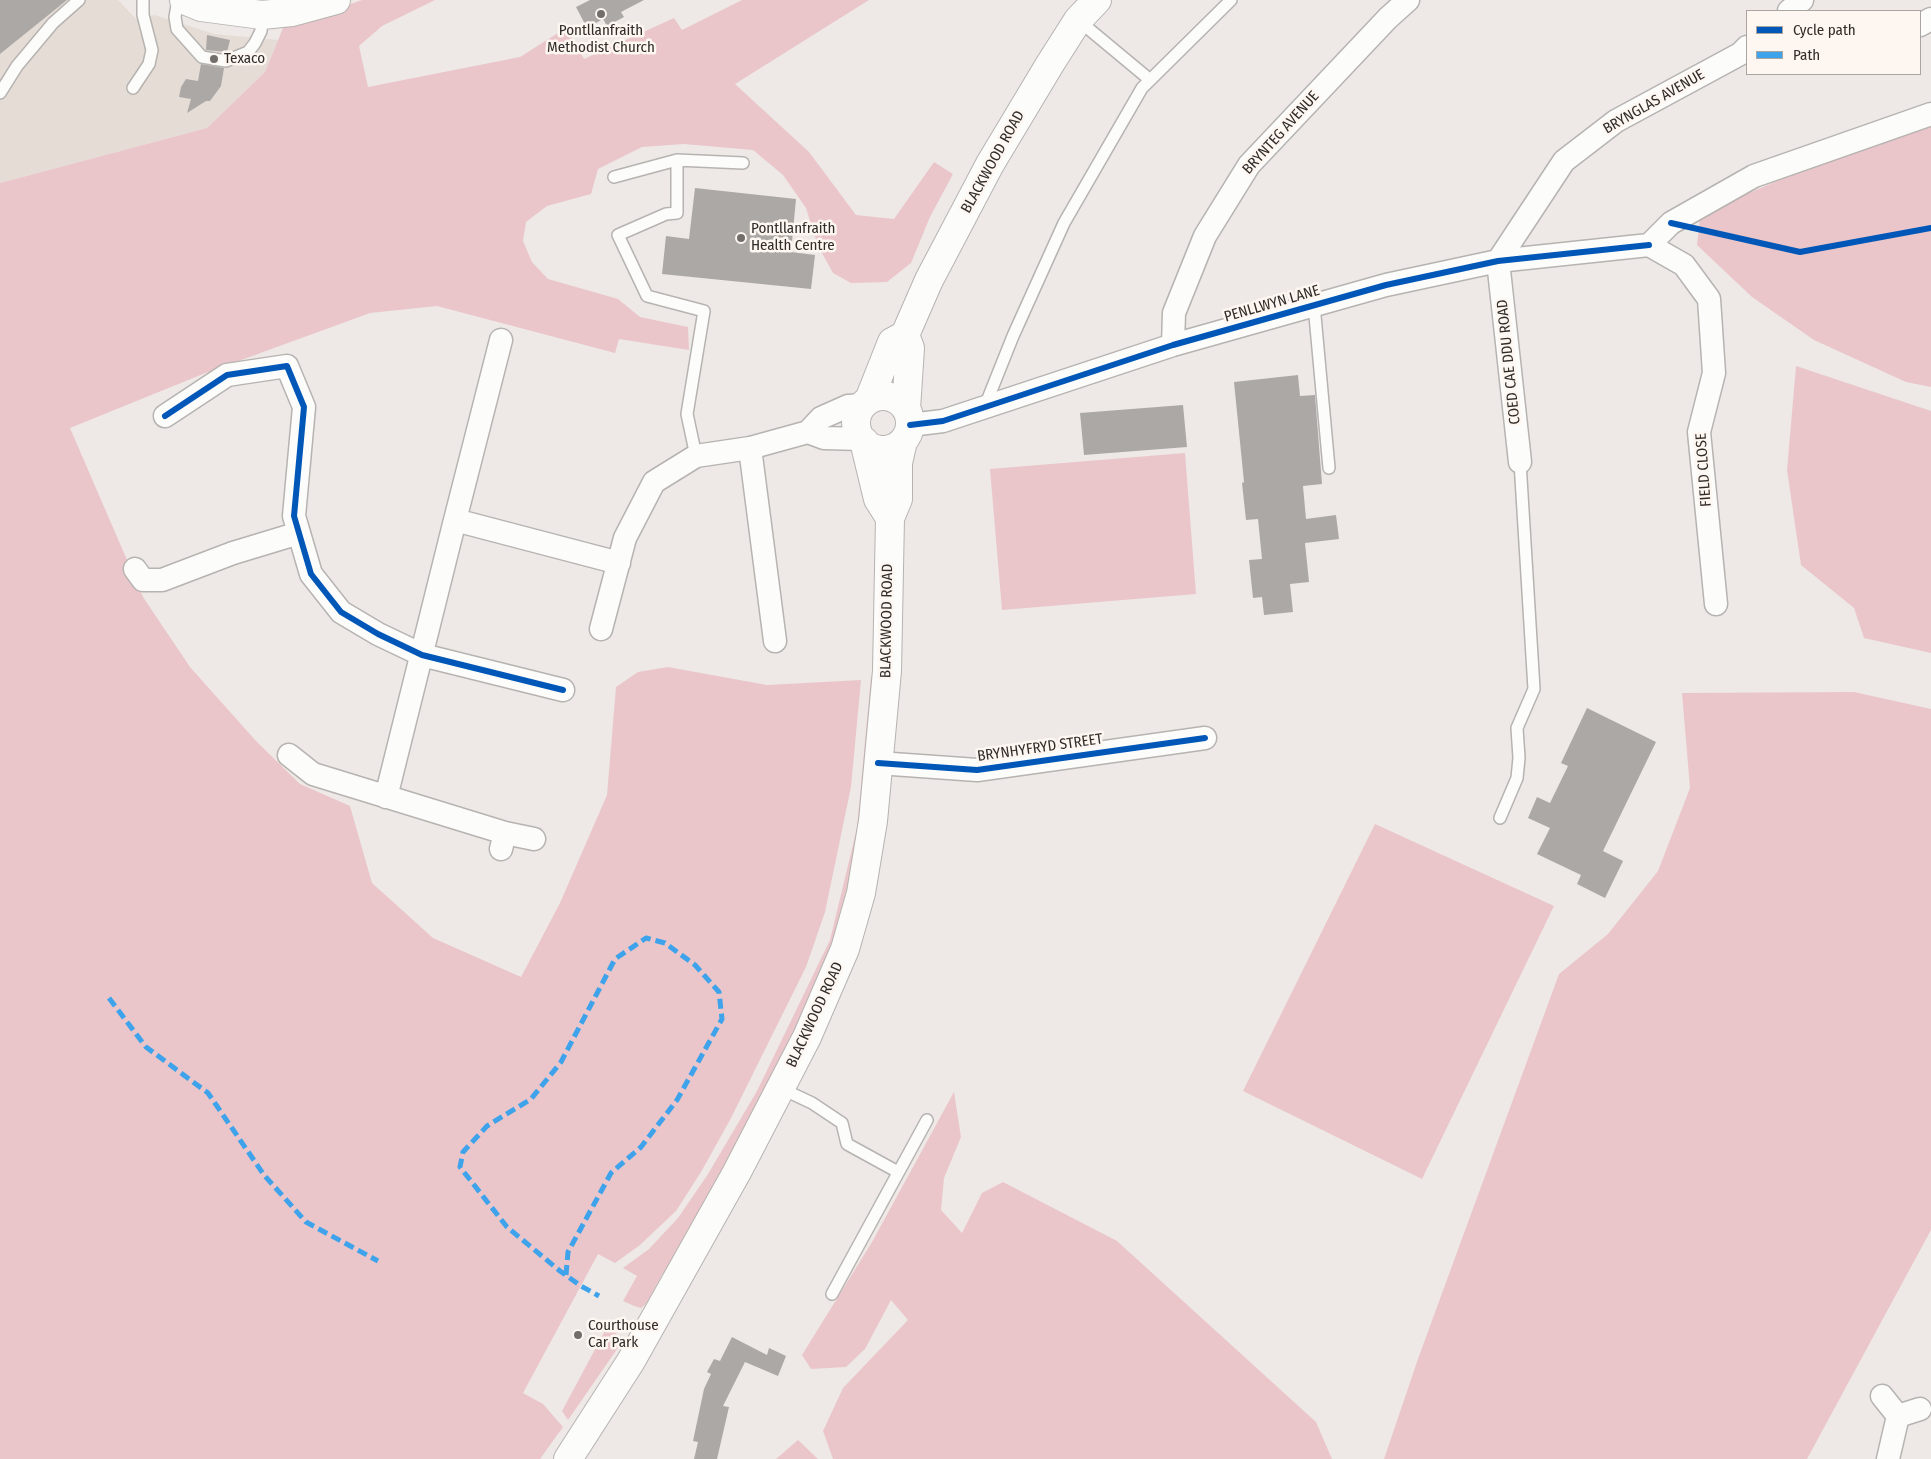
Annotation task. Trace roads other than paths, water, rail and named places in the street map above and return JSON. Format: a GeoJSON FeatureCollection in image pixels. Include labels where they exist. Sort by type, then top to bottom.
{"type":"FeatureCollection","features":[{"type":"Feature","properties":{"kind":"main road"},"geometry":{"type":"LineString","coordinates":[[184,0],[201,7],[262,14],[292,12],[336,0]]}},
{"type":"Feature","properties":{"kind":"main road","name":"BLACKWOOD ROAD"},"geometry":{"type":"LineString","coordinates":[[866,402],[892,342],[905,335],[929,280],[990,164],[1078,20],[1097,0]]}},
{"type":"Feature","properties":{"kind":"main road","name":"BLACKWOOD ROAD"},"geometry":{"type":"LineString","coordinates":[[568,1459],[631,1361],[737,1172],[807,1037],[845,949],[861,893],[873,821],[887,671],[890,518],[898,499],[898,463],[907,425],[910,348],[905,335]]}},
{"type":"Feature","properties":{"kind":"main road"},"geometry":{"type":"LineString","coordinates":[[863,440],[879,449],[888,449],[907,425],[899,402],[890,397],[879,396],[866,402],[857,418],[857,425],[863,440],[878,499],[890,518]]}},
{"type":"Feature","properties":{"kind":"street","name":"BRYNTEG AVENUE"},"geometry":{"type":"LineString","coordinates":[[1173,345],[1174,313],[1205,236],[1249,165],[1388,18],[1408,0]]}},
{"type":"Feature","properties":{"kind":"street"},"geometry":{"type":"LineString","coordinates":[[1790,10],[1802,0]]}},
{"type":"Feature","properties":{"kind":"street","name":"BRYNGLAS AVENUE"},"geometry":{"type":"LineString","coordinates":[[1498,261],[1564,161],[1616,121],[1740,54],[1746,49]]}},
{"type":"Feature","properties":{"kind":"street"},"geometry":{"type":"LineString","coordinates":[[1649,245],[1671,223],[1754,176],[1931,114]]}},
{"type":"Feature","properties":{"kind":"street","name":"PENLLWYN LANE"},"geometry":{"type":"LineString","coordinates":[[907,425],[943,421],[1173,345],[1386,285],[1498,261],[1649,245]]}},
{"type":"Feature","properties":{"kind":"street","name":"FIELD CLOSE"},"geometry":{"type":"LineString","coordinates":[[1649,245],[1684,265],[1709,299],[1714,373],[1699,432],[1716,604]]}},
{"type":"Feature","properties":{"kind":"street","name":"COED CAE DDU ROAD"},"geometry":{"type":"LineString","coordinates":[[1498,261],[1520,462]]}},
{"type":"Feature","properties":{"kind":"street"},"geometry":{"type":"LineString","coordinates":[[386,797],[501,340]]}},
{"type":"Feature","properties":{"kind":"street"},"geometry":{"type":"LineString","coordinates":[[165,416],[227,375],[288,366],[304,408],[294,516],[311,574],[341,612],[378,634],[422,655],[563,690]]}},
{"type":"Feature","properties":{"kind":"street"},"geometry":{"type":"LineString","coordinates":[[601,629],[625,538],[654,482],[696,456],[750,448],[808,432],[821,418],[848,406],[866,402]]}},
{"type":"Feature","properties":{"kind":"street"},"geometry":{"type":"LineString","coordinates":[[808,432],[824,438],[863,440]]}},
{"type":"Feature","properties":{"kind":"street"},"geometry":{"type":"LineString","coordinates":[[750,448],[775,641]]}},
{"type":"Feature","properties":{"kind":"street"},"geometry":{"type":"LineString","coordinates":[[455,520],[619,563]]}},
{"type":"Feature","properties":{"kind":"street"},"geometry":{"type":"LineString","coordinates":[[135,569],[143,580],[162,580],[233,553],[299,533]]}},
{"type":"Feature","properties":{"kind":"street","name":"BRYNHYFRYD STREET"},"geometry":{"type":"LineString","coordinates":[[878,763],[977,770],[1205,738]]}},
{"type":"Feature","properties":{"kind":"street"},"geometry":{"type":"LineString","coordinates":[[289,755],[313,774],[386,797],[503,841],[534,840]]}},
{"type":"Feature","properties":{"kind":"street"},"geometry":{"type":"LineString","coordinates":[[1882,1396],[1898,1416]]}},
{"type":"Feature","properties":{"kind":"street"},"geometry":{"type":"LineString","coordinates":[[1898,1416],[1920,1410]]}},
{"type":"Feature","properties":{"kind":"street"},"geometry":{"type":"LineString","coordinates":[[1888,1459],[1898,1416]]}},
{"type":"Feature","properties":{"kind":"lane"},"geometry":{"type":"LineString","coordinates":[[0,92],[17,66],[54,23],[79,0]]}},
{"type":"Feature","properties":{"kind":"lane"},"geometry":{"type":"LineString","coordinates":[[133,88],[149,64],[152,50],[143,15],[143,0]]}},
{"type":"Feature","properties":{"kind":"lane"},"geometry":{"type":"LineString","coordinates":[[178,0],[175,17],[177,29],[202,57],[226,61],[248,52],[255,43],[261,31],[262,14]]}},
{"type":"Feature","properties":{"kind":"lane"},"geometry":{"type":"LineString","coordinates":[[985,407],[1013,336],[1064,223],[1149,79],[1231,0]]}},
{"type":"Feature","properties":{"kind":"lane"},"geometry":{"type":"LineString","coordinates":[[1078,20],[1149,79]]}},
{"type":"Feature","properties":{"kind":"lane"},"geometry":{"type":"LineString","coordinates":[[677,160],[677,213],[666,214],[618,235],[647,296],[704,311],[687,414],[696,456]]}},
{"type":"Feature","properties":{"kind":"lane"},"geometry":{"type":"LineString","coordinates":[[614,177],[677,160],[743,163]]}},
{"type":"Feature","properties":{"kind":"lane"},"geometry":{"type":"LineString","coordinates":[[1314,305],[1329,468]]}},
{"type":"Feature","properties":{"kind":"lane"},"geometry":{"type":"LineString","coordinates":[[1500,818],[1517,778],[1519,758],[1517,728],[1534,689],[1520,462]]}},
{"type":"Feature","properties":{"kind":"lane"},"geometry":{"type":"LineString","coordinates":[[780,1088],[812,1103],[842,1123],[847,1144],[898,1172]]}},
{"type":"Feature","properties":{"kind":"lane"},"geometry":{"type":"LineString","coordinates":[[832,1294],[927,1120]]}},
{"type":"Feature","properties":{"kind":"place","name":"Pontllanfraith Methodist Church"},"geometry":{"type":"Point","coordinates":[601,14]}},
{"type":"Feature","properties":{"kind":"place","name":"Texaco"},"geometry":{"type":"Point","coordinates":[214,59]}},
{"type":"Feature","properties":{"kind":"place","name":"Pontllanfraith Health Centre"},"geometry":{"type":"Point","coordinates":[741,238]}},
{"type":"Feature","properties":{"kind":"place","name":"Courthouse Car Park"},"geometry":{"type":"Point","coordinates":[578,1335]}}]}
